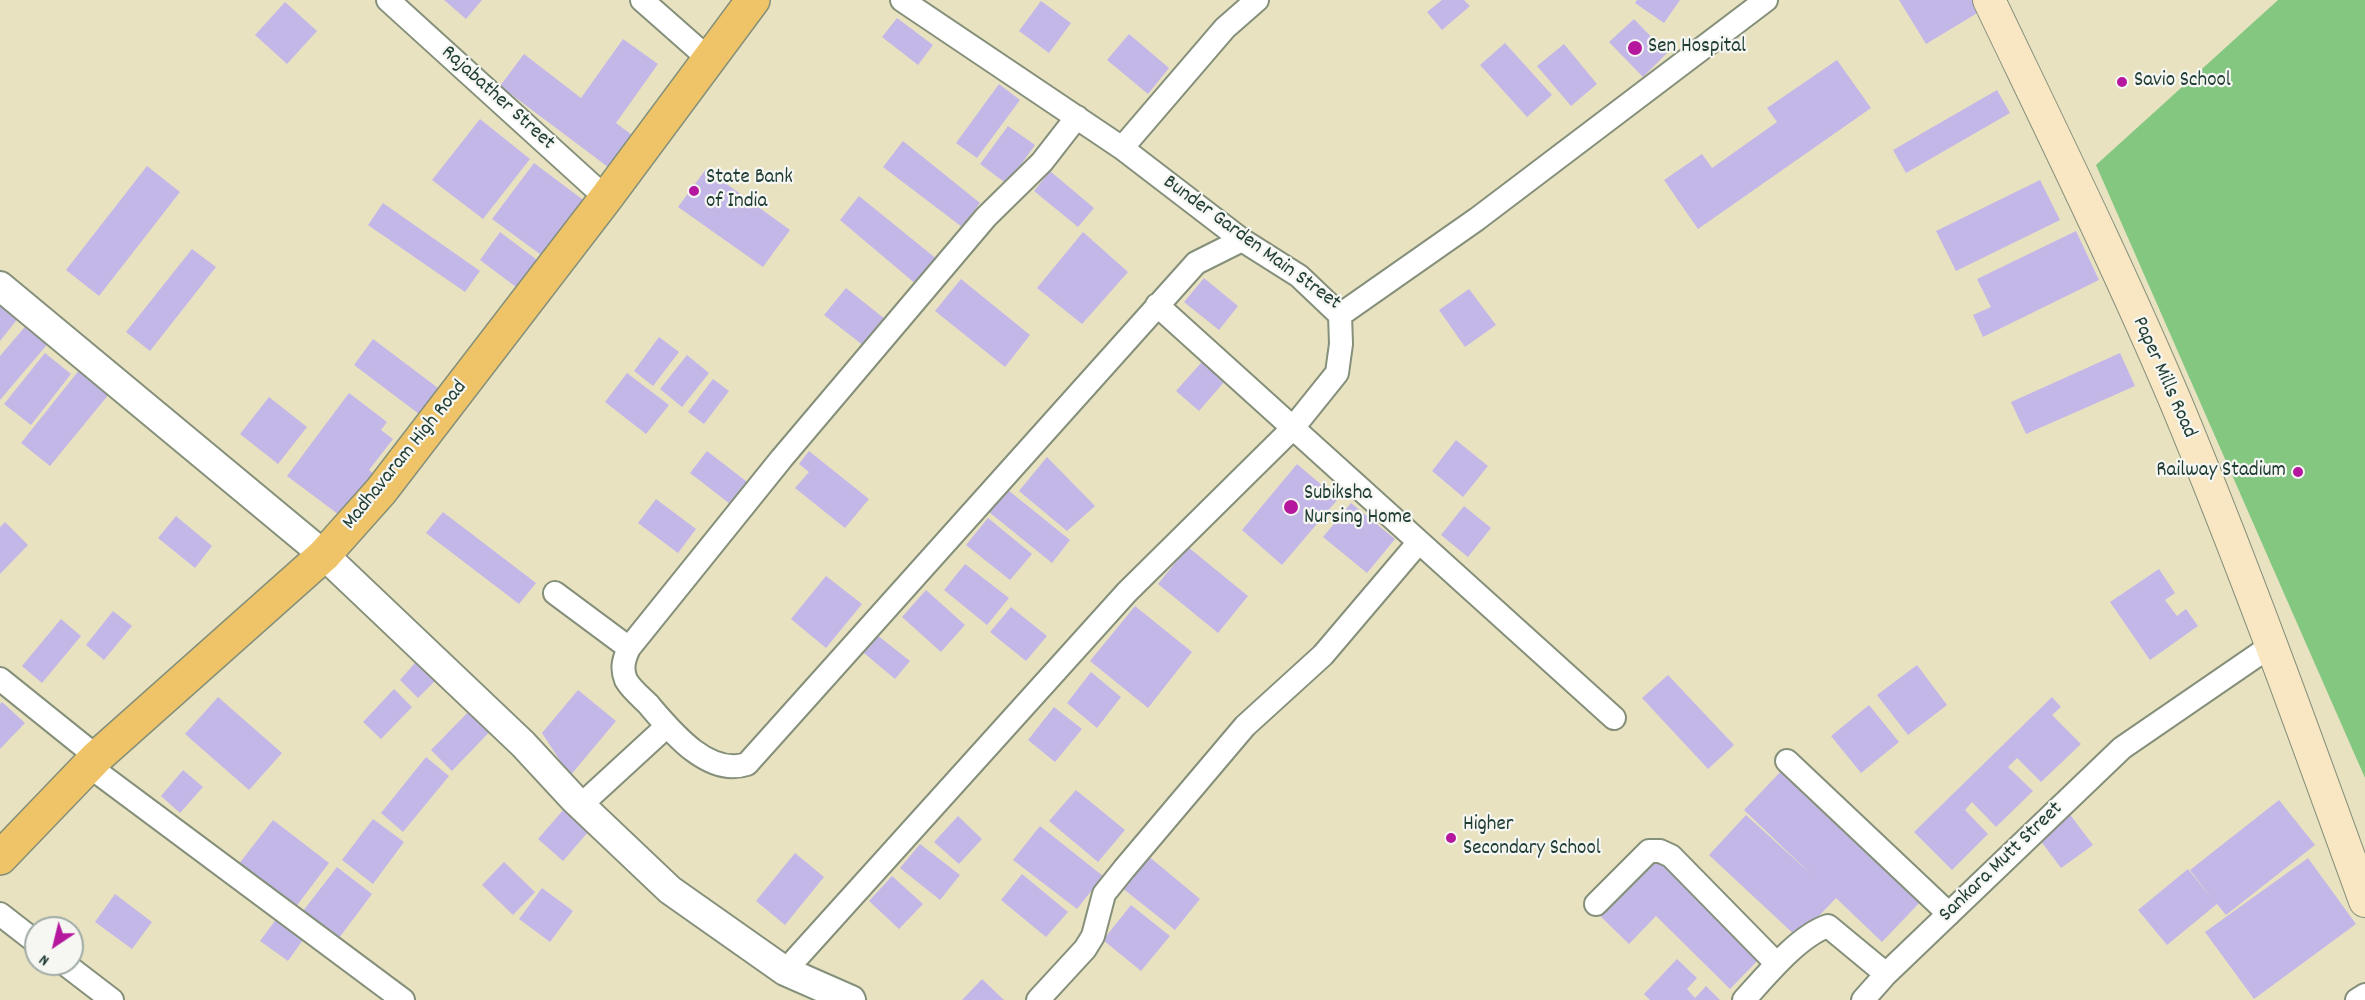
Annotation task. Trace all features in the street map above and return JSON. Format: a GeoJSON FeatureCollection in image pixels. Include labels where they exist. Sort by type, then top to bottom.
{"type":"FeatureCollection","features":[{"type":"Feature","properties":{"kind":"main road","name":"Madhavaram High Road"},"geometry":{"type":"LineString","coordinates":[[0,858],[93,761],[324,555],[381,491],[606,198],[753,0]]}},
{"type":"Feature","properties":{"kind":"main road","name":"Paper Mills Road"},"geometry":{"type":"LineString","coordinates":[[1989,0],[2058,143],[2176,404],[2272,645],[2365,901]]}},
{"type":"Feature","properties":{"kind":"street","name":"Rajabather Street"},"geometry":{"type":"LineString","coordinates":[[387,0],[606,198]]}},
{"type":"Feature","properties":{"kind":"street"},"geometry":{"type":"LineString","coordinates":[[642,0],[710,60]]}},
{"type":"Feature","properties":{"kind":"street","name":"Bunder Garden Main Street"},"geometry":{"type":"LineString","coordinates":[[902,0],[1122,148],[1242,240],[1299,276],[1340,315],[1477,219],[1755,3]]}},
{"type":"Feature","properties":{"kind":"street"},"geometry":{"type":"LineString","coordinates":[[1122,148],[1225,28],[1257,0]]}},
{"type":"Feature","properties":{"kind":"street"},"geometry":{"type":"LineString","coordinates":[[1077,117],[1042,162],[986,217],[825,407],[628,648],[623,668],[627,680],[667,726],[709,760],[737,768],[747,764],[1157,305],[1197,263],[1242,240]]}},
{"type":"Feature","properties":{"kind":"street"},"geometry":{"type":"LineString","coordinates":[[0,286],[324,555],[523,744],[581,806],[670,890],[785,971],[851,1000]]}},
{"type":"Feature","properties":{"kind":"street"},"geometry":{"type":"LineString","coordinates":[[1157,305],[1253,389],[1292,429],[1614,718]]}},
{"type":"Feature","properties":{"kind":"street"},"geometry":{"type":"LineString","coordinates":[[785,971],[1127,592],[1292,429],[1337,373],[1341,344],[1340,315]]}},
{"type":"Feature","properties":{"kind":"street"},"geometry":{"type":"LineString","coordinates":[[1038,1000],[1085,949],[1093,936],[1104,894],[1119,875],[1245,726],[1323,655],[1419,542]]}},
{"type":"Feature","properties":{"kind":"street"},"geometry":{"type":"LineString","coordinates":[[555,593],[628,648]]}},
{"type":"Feature","properties":{"kind":"street","name":"Sankara Mutt Street"},"geometry":{"type":"LineString","coordinates":[[1863,1000],[1886,974],[2122,748],[2272,645]]}},
{"type":"Feature","properties":{"kind":"street"},"geometry":{"type":"LineString","coordinates":[[0,679],[93,761],[403,1000]]}},
{"type":"Feature","properties":{"kind":"street"},"geometry":{"type":"LineString","coordinates":[[581,806],[667,726]]}},
{"type":"Feature","properties":{"kind":"street"},"geometry":{"type":"LineString","coordinates":[[1787,761],[1949,914]]}},
{"type":"Feature","properties":{"kind":"street"},"geometry":{"type":"LineString","coordinates":[[1596,904],[1649,851],[1660,851],[1671,856],[1777,964]]}},
{"type":"Feature","properties":{"kind":"street"},"geometry":{"type":"LineString","coordinates":[[0,914],[24,933]]}},
{"type":"Feature","properties":{"kind":"street"},"geometry":{"type":"LineString","coordinates":[[1744,1000],[1777,964],[1818,929],[1828,926],[1886,974]]}},
{"type":"Feature","properties":{"kind":"street"},"geometry":{"type":"LineString","coordinates":[[81,976],[112,1000]]}},
{"type":"Feature","properties":{"kind":"street"},"geometry":{"type":"LineString","coordinates":[[2357,1000],[2365,995]]}},
{"type":"Feature","properties":{"kind":"green space","name":"Railway Stadium"},"geometry":{"type":"Polygon","coordinates":[[[2278,0],[2365,0],[2365,778],[2096,165],[2278,0]]]}},
{"type":"Feature","properties":{"kind":"building"},"geometry":{"type":"Polygon","coordinates":[[[444,0],[482,0],[466,19],[444,0]]]}},
{"type":"Feature","properties":{"kind":"building"},"geometry":{"type":"Polygon","coordinates":[[[1442,0],[1464,0],[1470,6],[1442,30],[1427,12],[1442,0]]]}},
{"type":"Feature","properties":{"kind":"building"},"geometry":{"type":"Polygon","coordinates":[[[1637,0],[1680,0],[1664,23],[1635,3],[1637,0]]]}},
{"type":"Feature","properties":{"kind":"building"},"geometry":{"type":"Polygon","coordinates":[[[1899,0],[1972,0],[1979,12],[1926,44],[1899,0]]]}},
{"type":"Feature","properties":{"kind":"building"},"geometry":{"type":"Polygon","coordinates":[[[1041,1],[1071,23],[1049,53],[1019,31],[1041,1]]]}},
{"type":"Feature","properties":{"kind":"building"},"geometry":{"type":"Polygon","coordinates":[[[285,2],[317,31],[287,64],[255,35],[285,2]]]}},
{"type":"Feature","properties":{"kind":"building"},"geometry":{"type":"Polygon","coordinates":[[[897,18],[933,45],[918,65],[882,37],[897,18]]]}},
{"type":"Feature","properties":{"kind":"building"},"geometry":{"type":"Polygon","coordinates":[[[1634,19],[1667,53],[1643,77],[1609,42],[1634,19]]]}},
{"type":"Feature","properties":{"kind":"building"},"geometry":{"type":"Polygon","coordinates":[[[1129,34],[1169,68],[1148,94],[1107,60],[1129,34]]]}},
{"type":"Feature","properties":{"kind":"building"},"geometry":{"type":"Polygon","coordinates":[[[623,39],[658,64],[616,123],[632,135],[608,167],[500,86],[524,54],[581,98],[623,39]]]}},
{"type":"Feature","properties":{"kind":"building"},"geometry":{"type":"Polygon","coordinates":[[[1505,43],[1552,95],[1527,117],[1480,65],[1505,43]]]}},
{"type":"Feature","properties":{"kind":"building"},"geometry":{"type":"Polygon","coordinates":[[[1564,44],[1597,84],[1571,106],[1537,66],[1564,44]]]}},
{"type":"Feature","properties":{"kind":"building"},"geometry":{"type":"Polygon","coordinates":[[[1837,60],[1871,108],[1698,229],[1664,180],[1702,154],[1712,168],[1777,122],[1767,108],[1837,60]]]}},
{"type":"Feature","properties":{"kind":"building"},"geometry":{"type":"Polygon","coordinates":[[[999,84],[1020,100],[977,158],[956,143],[999,84]]]}},
{"type":"Feature","properties":{"kind":"building"},"geometry":{"type":"Polygon","coordinates":[[[1997,90],[2010,113],[1906,173],[1893,150],[1997,90]]]}},
{"type":"Feature","properties":{"kind":"building"},"geometry":{"type":"Polygon","coordinates":[[[480,119],[530,159],[483,219],[432,180],[480,119]]]}},
{"type":"Feature","properties":{"kind":"building"},"geometry":{"type":"Polygon","coordinates":[[[1008,126],[1035,145],[1007,184],[980,164],[1008,126]]]}},
{"type":"Feature","properties":{"kind":"building"},"geometry":{"type":"Polygon","coordinates":[[[903,141],[980,203],[962,227],[883,167],[903,141]]]}},
{"type":"Feature","properties":{"kind":"building"},"geometry":{"type":"Polygon","coordinates":[[[534,163],[590,205],[548,260],[492,219],[534,163]]]}},
{"type":"Feature","properties":{"kind":"building"},"geometry":{"type":"Polygon","coordinates":[[[147,166],[180,192],[99,296],[66,270],[147,166]]]}},
{"type":"Feature","properties":{"kind":"building"},"geometry":{"type":"Polygon","coordinates":[[[706,169],[790,230],[763,267],[678,207],[706,169]]]}},
{"type":"Feature","properties":{"kind":"building"},"geometry":{"type":"Polygon","coordinates":[[[1050,171],[1094,208],[1078,227],[1034,191],[1050,171]]]}},
{"type":"Feature","properties":{"kind":"building"},"geometry":{"type":"Polygon","coordinates":[[[2040,180],[2060,220],[1956,271],[1936,231],[2040,180]]]}},
{"type":"Feature","properties":{"kind":"building"},"geometry":{"type":"Polygon","coordinates":[[[859,196],[938,260],[917,285],[840,220],[859,196]]]}},
{"type":"Feature","properties":{"kind":"building"},"geometry":{"type":"Polygon","coordinates":[[[383,203],[480,271],[465,292],[368,225],[383,203]]]}},
{"type":"Feature","properties":{"kind":"building"},"geometry":{"type":"Polygon","coordinates":[[[2076,231],[2099,280],[1983,337],[1973,315],[1991,307],[1977,279],[2076,231]]]}},
{"type":"Feature","properties":{"kind":"building"},"geometry":{"type":"Polygon","coordinates":[[[500,232],[545,266],[524,293],[480,260],[500,232]]]}},
{"type":"Feature","properties":{"kind":"building"},"geometry":{"type":"Polygon","coordinates":[[[1083,232],[1128,272],[1082,324],[1037,288],[1083,232]]]}},
{"type":"Feature","properties":{"kind":"building"},"geometry":{"type":"Polygon","coordinates":[[[192,249],[216,267],[150,351],[126,332],[192,249]]]}},
{"type":"Feature","properties":{"kind":"building"},"geometry":{"type":"Polygon","coordinates":[[[1204,278],[1238,306],[1219,330],[1184,302],[1204,278]]]}},
{"type":"Feature","properties":{"kind":"building"},"geometry":{"type":"Polygon","coordinates":[[[961,279],[1030,335],[1005,367],[935,311],[961,279]]]}},
{"type":"Feature","properties":{"kind":"building"},"geometry":{"type":"Polygon","coordinates":[[[846,288],[885,319],[864,346],[824,315],[846,288]]]}},
{"type":"Feature","properties":{"kind":"building"},"geometry":{"type":"Polygon","coordinates":[[[1469,289],[1496,325],[1465,347],[1439,310],[1469,289]]]}},
{"type":"Feature","properties":{"kind":"building"},"geometry":{"type":"Polygon","coordinates":[[[0,293],[23,312],[0,341],[0,293]]]}},
{"type":"Feature","properties":{"kind":"building"},"geometry":{"type":"Polygon","coordinates":[[[29,322],[51,340],[0,400],[0,356],[29,322]]]}},
{"type":"Feature","properties":{"kind":"building"},"geometry":{"type":"Polygon","coordinates":[[[659,337],[679,352],[653,386],[634,371],[659,337]]]}},
{"type":"Feature","properties":{"kind":"building"},"geometry":{"type":"Polygon","coordinates":[[[373,339],[442,391],[423,417],[354,365],[373,339]]]}},
{"type":"Feature","properties":{"kind":"building"},"geometry":{"type":"Polygon","coordinates":[[[45,353],[71,374],[31,425],[4,404],[45,353]]]}},
{"type":"Feature","properties":{"kind":"building"},"geometry":{"type":"Polygon","coordinates":[[[2120,353],[2135,386],[2026,434],[2011,402],[2120,353]]]}},
{"type":"Feature","properties":{"kind":"building"},"geometry":{"type":"Polygon","coordinates":[[[687,355],[709,373],[682,407],[660,389],[687,355]]]}},
{"type":"Feature","properties":{"kind":"building"},"geometry":{"type":"Polygon","coordinates":[[[1208,355],[1231,374],[1199,411],[1176,391],[1208,355]]]}},
{"type":"Feature","properties":{"kind":"building"},"geometry":{"type":"Polygon","coordinates":[[[84,364],[114,388],[50,466],[21,443],[84,364]]]}},
{"type":"Feature","properties":{"kind":"building"},"geometry":{"type":"Polygon","coordinates":[[[627,373],[669,405],[646,434],[605,402],[627,373]]]}},
{"type":"Feature","properties":{"kind":"building"},"geometry":{"type":"Polygon","coordinates":[[[713,379],[729,391],[704,424],[688,412],[713,379]]]}},
{"type":"Feature","properties":{"kind":"building"},"geometry":{"type":"Polygon","coordinates":[[[349,393],[387,422],[381,430],[393,439],[369,470],[378,477],[346,520],[287,476],[349,393]]]}},
{"type":"Feature","properties":{"kind":"building"},"geometry":{"type":"Polygon","coordinates":[[[269,397],[307,427],[278,464],[240,434],[269,397]]]}},
{"type":"Feature","properties":{"kind":"building"},"geometry":{"type":"Polygon","coordinates":[[[1456,440],[1488,466],[1463,497],[1432,471],[1456,440]]]}},
{"type":"Feature","properties":{"kind":"building"},"geometry":{"type":"Polygon","coordinates":[[[707,451],[751,485],[734,507],[690,473],[707,451]]]}},
{"type":"Feature","properties":{"kind":"building"},"geometry":{"type":"Polygon","coordinates":[[[809,451],[869,499],[845,528],[795,488],[809,472],[799,464],[809,451]]]}},
{"type":"Feature","properties":{"kind":"building"},"geometry":{"type":"Polygon","coordinates":[[[1047,457],[1095,506],[1067,531],[1019,491],[1047,457]]]}},
{"type":"Feature","properties":{"kind":"building"},"geometry":{"type":"Polygon","coordinates":[[[1297,464],[1338,499],[1282,565],[1242,530],[1297,464]]]}},
{"type":"Feature","properties":{"kind":"building"},"geometry":{"type":"Polygon","coordinates":[[[1008,490],[1070,540],[1052,563],[989,512],[1008,490]]]}},
{"type":"Feature","properties":{"kind":"building"},"geometry":{"type":"Polygon","coordinates":[[[656,499],[696,529],[678,553],[638,523],[656,499]]]}},
{"type":"Feature","properties":{"kind":"building"},"geometry":{"type":"Polygon","coordinates":[[[1351,503],[1395,539],[1367,573],[1323,537],[1351,503]]]}},
{"type":"Feature","properties":{"kind":"building"},"geometry":{"type":"Polygon","coordinates":[[[1464,506],[1491,528],[1468,557],[1441,535],[1464,506]]]}},
{"type":"Feature","properties":{"kind":"building"},"geometry":{"type":"Polygon","coordinates":[[[443,512],[536,583],[519,604],[426,533],[443,512]]]}},
{"type":"Feature","properties":{"kind":"building"},"geometry":{"type":"Polygon","coordinates":[[[176,516],[212,546],[195,568],[158,538],[176,516]]]}},
{"type":"Feature","properties":{"kind":"building"},"geometry":{"type":"Polygon","coordinates":[[[988,518],[1032,554],[1010,580],[966,545],[988,518]]]}},
{"type":"Feature","properties":{"kind":"building"},"geometry":{"type":"Polygon","coordinates":[[[5,522],[28,545],[0,574],[0,527],[5,522]]]}},
{"type":"Feature","properties":{"kind":"building"},"geometry":{"type":"Polygon","coordinates":[[[1188,547],[1248,596],[1218,633],[1158,584],[1188,547]]]}},
{"type":"Feature","properties":{"kind":"building"},"geometry":{"type":"Polygon","coordinates":[[[965,564],[1009,598],[987,625],[944,590],[965,564]]]}},
{"type":"Feature","properties":{"kind":"building"},"geometry":{"type":"Polygon","coordinates":[[[2159,569],[2175,593],[2165,600],[2177,616],[2186,609],[2198,626],[2150,660],[2110,602],[2159,569]]]}},
{"type":"Feature","properties":{"kind":"building"},"geometry":{"type":"Polygon","coordinates":[[[826,576],[862,604],[826,648],[791,619],[826,576]]]}},
{"type":"Feature","properties":{"kind":"building"},"geometry":{"type":"Polygon","coordinates":[[[926,590],[965,625],[941,652],[902,617],[926,590]]]}},
{"type":"Feature","properties":{"kind":"building"},"geometry":{"type":"Polygon","coordinates":[[[1135,606],[1192,652],[1148,708],[1090,661],[1135,606]]]}},
{"type":"Feature","properties":{"kind":"building"},"geometry":{"type":"Polygon","coordinates":[[[1011,607],[1047,636],[1026,661],[990,632],[1011,607]]]}},
{"type":"Feature","properties":{"kind":"building"},"geometry":{"type":"Polygon","coordinates":[[[113,611],[132,626],[104,660],[86,645],[113,611]]]}},
{"type":"Feature","properties":{"kind":"building"},"geometry":{"type":"Polygon","coordinates":[[[61,619],[81,636],[42,683],[22,666],[61,619]]]}},
{"type":"Feature","properties":{"kind":"building"},"geometry":{"type":"Polygon","coordinates":[[[872,631],[910,661],[895,679],[858,648],[872,631]]]}},
{"type":"Feature","properties":{"kind":"building"},"geometry":{"type":"Polygon","coordinates":[[[421,656],[441,675],[418,698],[400,680],[421,656]]]}},
{"type":"Feature","properties":{"kind":"building"},"geometry":{"type":"Polygon","coordinates":[[[1917,665],[1947,705],[1908,735],[1877,695],[1917,665]]]}},
{"type":"Feature","properties":{"kind":"building"},"geometry":{"type":"Polygon","coordinates":[[[1091,672],[1121,697],[1097,728],[1067,703],[1091,672]]]}},
{"type":"Feature","properties":{"kind":"building"},"geometry":{"type":"Polygon","coordinates":[[[1668,675],[1734,745],[1708,769],[1642,698],[1668,675]]]}},
{"type":"Feature","properties":{"kind":"building"},"geometry":{"type":"Polygon","coordinates":[[[394,689],[412,707],[381,739],[363,722],[394,689]]]}},
{"type":"Feature","properties":{"kind":"building"},"geometry":{"type":"Polygon","coordinates":[[[578,690],[616,721],[570,776],[542,733],[578,690]]]}},
{"type":"Feature","properties":{"kind":"building"},"geometry":{"type":"Polygon","coordinates":[[[218,697],[282,753],[249,790],[185,734],[218,697]]]}},
{"type":"Feature","properties":{"kind":"building"},"geometry":{"type":"Polygon","coordinates":[[[2052,697],[2061,707],[2052,715],[2081,744],[2041,782],[2017,758],[2008,767],[2033,791],[1996,827],[1972,802],[1965,810],[1988,834],[1952,870],[1914,832],[2052,697]]]}},
{"type":"Feature","properties":{"kind":"building"},"geometry":{"type":"Polygon","coordinates":[[[2,702],[25,723],[0,749],[0,704],[2,702]]]}},
{"type":"Feature","properties":{"kind":"building"},"geometry":{"type":"Polygon","coordinates":[[[476,704],[497,724],[452,771],[431,750],[476,704]]]}},
{"type":"Feature","properties":{"kind":"building"},"geometry":{"type":"Polygon","coordinates":[[[1869,705],[1899,742],[1861,773],[1831,736],[1869,705]]]}},
{"type":"Feature","properties":{"kind":"building"},"geometry":{"type":"Polygon","coordinates":[[[1054,707],[1082,729],[1055,762],[1028,740],[1054,707]]]}},
{"type":"Feature","properties":{"kind":"building"},"geometry":{"type":"Polygon","coordinates":[[[426,757],[449,776],[403,832],[381,813],[426,757]]]}},
{"type":"Feature","properties":{"kind":"building"},"geometry":{"type":"Polygon","coordinates":[[[1785,767],[1924,898],[1882,942],[1836,898],[1798,938],[1709,855],[1746,815],[1813,876],[1744,810],[1785,767]]]}},
{"type":"Feature","properties":{"kind":"building"},"geometry":{"type":"Polygon","coordinates":[[[183,770],[203,787],[180,813],[161,796],[183,770]]]}},
{"type":"Feature","properties":{"kind":"building"},"geometry":{"type":"Polygon","coordinates":[[[1076,790],[1125,830],[1098,862],[1049,821],[1076,790]]]}},
{"type":"Feature","properties":{"kind":"building"},"geometry":{"type":"Polygon","coordinates":[[[2279,800],[2315,845],[2226,915],[2217,904],[2167,945],[2138,910],[2188,869],[2213,900],[2190,870],[2279,800]]]}},
{"type":"Feature","properties":{"kind":"building"},"geometry":{"type":"Polygon","coordinates":[[[570,802],[595,824],[563,861],[538,839],[570,802]]]}},
{"type":"Feature","properties":{"kind":"building"},"geometry":{"type":"Polygon","coordinates":[[[2068,812],[2093,845],[2061,868],[2037,836],[2068,812]]]}},
{"type":"Feature","properties":{"kind":"building"},"geometry":{"type":"Polygon","coordinates":[[[958,816],[982,839],[959,864],[934,842],[958,816]]]}},
{"type":"Feature","properties":{"kind":"building"},"geometry":{"type":"Polygon","coordinates":[[[373,819],[404,842],[373,884],[342,860],[373,819]]]}},
{"type":"Feature","properties":{"kind":"building"},"geometry":{"type":"Polygon","coordinates":[[[273,820],[329,863],[295,908],[238,865],[273,820]]]}},
{"type":"Feature","properties":{"kind":"building"},"geometry":{"type":"Polygon","coordinates":[[[1040,826],[1103,876],[1077,909],[1013,860],[1040,826]]]}},
{"type":"Feature","properties":{"kind":"building"},"geometry":{"type":"Polygon","coordinates":[[[920,844],[960,875],[940,900],[900,868],[920,844]]]}},
{"type":"Feature","properties":{"kind":"building"},"geometry":{"type":"Polygon","coordinates":[[[795,853],[824,877],[785,925],[756,901],[795,853]]]}},
{"type":"Feature","properties":{"kind":"building"},"geometry":{"type":"Polygon","coordinates":[[[1147,855],[1200,899],[1175,930],[1121,887],[1147,855]]]}},
{"type":"Feature","properties":{"kind":"building"},"geometry":{"type":"Polygon","coordinates":[[[1654,855],[1760,958],[1730,989],[1656,916],[1629,944],[1597,913],[1654,855]]]}},
{"type":"Feature","properties":{"kind":"building"},"geometry":{"type":"Polygon","coordinates":[[[2308,858],[2356,924],[2254,999],[2205,932],[2308,858]]]}},
{"type":"Feature","properties":{"kind":"building"},"geometry":{"type":"Polygon","coordinates":[[[504,862],[535,892],[513,915],[482,885],[504,862]]]}},
{"type":"Feature","properties":{"kind":"building"},"geometry":{"type":"Polygon","coordinates":[[[337,867],[372,894],[339,938],[303,911],[337,867]]]}},
{"type":"Feature","properties":{"kind":"building"},"geometry":{"type":"Polygon","coordinates":[[[1022,874],[1068,912],[1046,937],[1001,900],[1022,874]]]}},
{"type":"Feature","properties":{"kind":"building"},"geometry":{"type":"Polygon","coordinates":[[[892,876],[923,904],[899,929],[869,901],[892,876]]]}},
{"type":"Feature","properties":{"kind":"building"},"geometry":{"type":"Polygon","coordinates":[[[542,888],[573,911],[550,942],[519,919],[542,888]]]}},
{"type":"Feature","properties":{"kind":"building"},"geometry":{"type":"Polygon","coordinates":[[[115,894],[152,922],[132,949],[95,922],[115,894]]]}},
{"type":"Feature","properties":{"kind":"building"},"geometry":{"type":"Polygon","coordinates":[[[1131,905],[1170,936],[1141,971],[1103,940],[1131,905]]]}},
{"type":"Feature","properties":{"kind":"building"},"geometry":{"type":"Polygon","coordinates":[[[280,914],[307,934],[288,961],[260,941],[280,914]]]}},
{"type":"Feature","properties":{"kind":"building"},"geometry":{"type":"Polygon","coordinates":[[[1677,959],[1697,978],[1687,989],[1695,998],[1706,986],[1720,1000],[1650,1000],[1644,994],[1677,959]]]}},
{"type":"Feature","properties":{"kind":"building"},"geometry":{"type":"Polygon","coordinates":[[[982,979],[1004,1000],[962,1000],[982,979]]]}},
{"type":"Feature","properties":{"kind":"place","name":"Sen Hospital"},"geometry":{"type":"Point","coordinates":[1635,48]}},
{"type":"Feature","properties":{"kind":"place","name":"Savio School"},"geometry":{"type":"Point","coordinates":[2122,82]}},
{"type":"Feature","properties":{"kind":"place","name":"State Bank of India"},"geometry":{"type":"Point","coordinates":[694,191]}},
{"type":"Feature","properties":{"kind":"place","name":"Railway Stadium"},"geometry":{"type":"Point","coordinates":[2298,472]}},
{"type":"Feature","properties":{"kind":"place","name":"Subiksha Nursing Home"},"geometry":{"type":"Point","coordinates":[1291,507]}},
{"type":"Feature","properties":{"kind":"place","name":"Higher Secondary School"},"geometry":{"type":"Point","coordinates":[1451,838]}}]}
